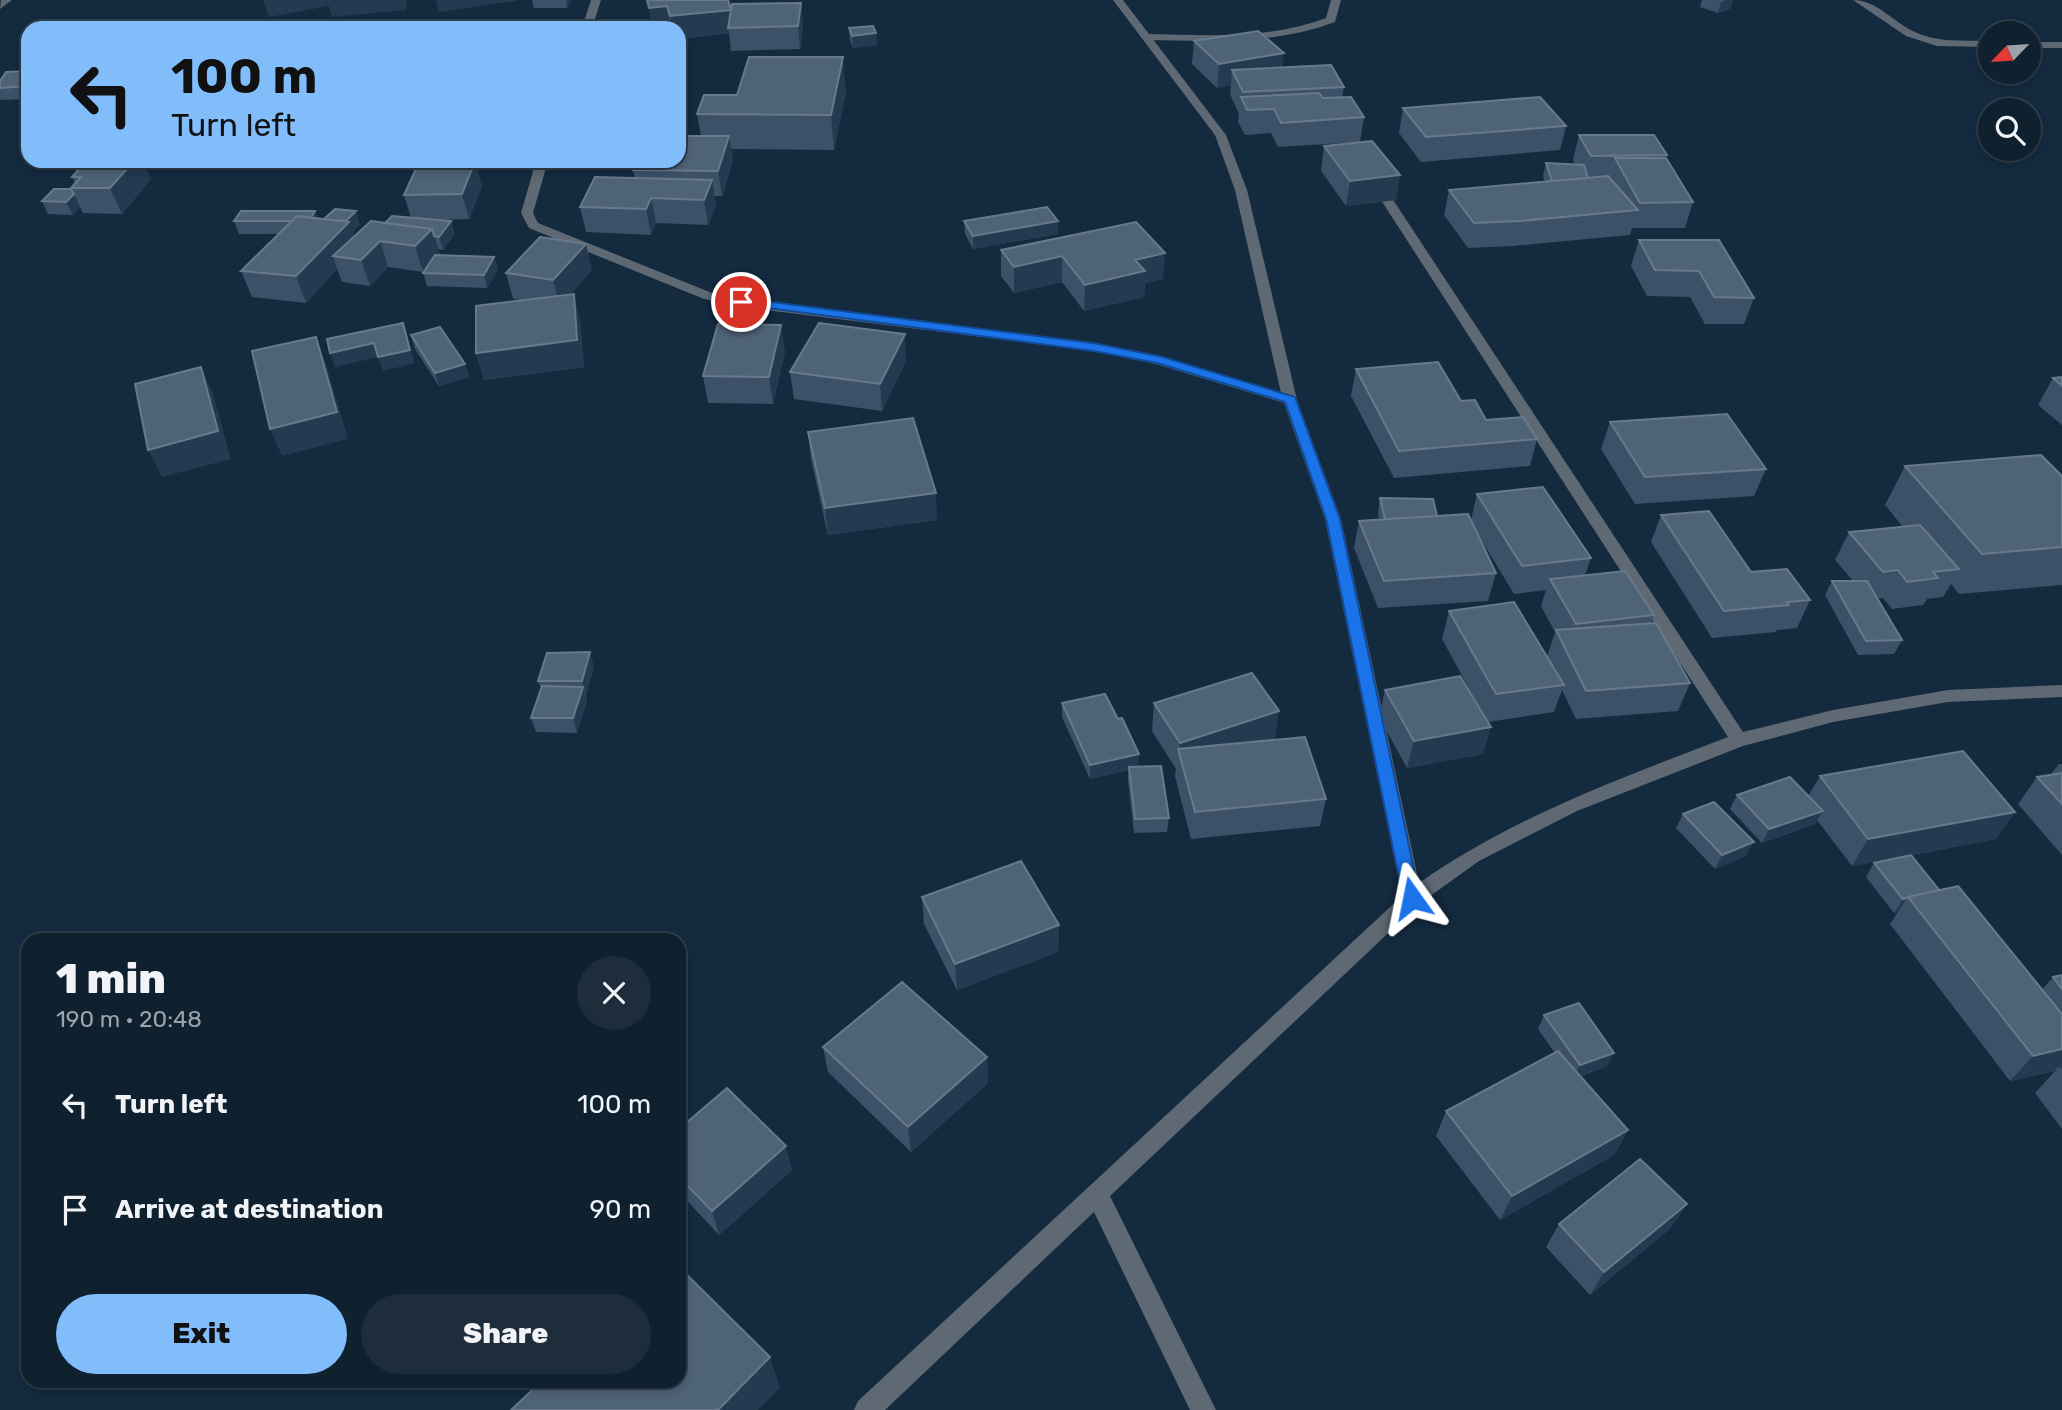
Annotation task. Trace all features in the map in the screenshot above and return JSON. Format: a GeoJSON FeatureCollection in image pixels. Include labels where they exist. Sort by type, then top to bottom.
{"type":"FeatureCollection","features":[{"type":"Feature","properties":{"kind":"street"},"geometry":{"type":"LineString","coordinates":[[0,6],[7,0]]}},
{"type":"Feature","properties":{"kind":"street"},"geometry":{"type":"LineString","coordinates":[[589,21],[596,0]]}},
{"type":"Feature","properties":{"kind":"street"},"geometry":{"type":"LineString","coordinates":[[1118,0],[1220,135],[1241,190],[1290,400],[1333,519],[1412,898]]}},
{"type":"Feature","properties":{"kind":"street"},"geometry":{"type":"LineString","coordinates":[[1146,37],[1284,34],[1317,27],[1331,20],[1336,0]]}},
{"type":"Feature","properties":{"kind":"street"},"geometry":{"type":"LineString","coordinates":[[1858,0],[1910,34],[1937,43],[1978,44]]}},
{"type":"Feature","properties":{"kind":"street"},"geometry":{"type":"LineString","coordinates":[[2041,45],[2062,45]]}},
{"type":"Feature","properties":{"kind":"street"},"geometry":{"type":"LineString","coordinates":[[540,168],[527,214],[533,225],[709,296],[758,305],[1093,347],[1159,360],[1290,400]]}},
{"type":"Feature","properties":{"kind":"street"},"geometry":{"type":"LineString","coordinates":[[1369,172],[1740,740]]}},
{"type":"Feature","properties":{"kind":"street"},"geometry":{"type":"LineString","coordinates":[[867,1410],[1412,898],[1472,856],[1570,806],[1740,740],[1833,716],[1948,696],[2062,691]]}},
{"type":"Feature","properties":{"kind":"street"},"geometry":{"type":"LineString","coordinates":[[1097,1193],[1203,1410]]}},
{"type":"Feature","properties":{"kind":"building"},"geometry":{"type":"Polygon","coordinates":[[[647,0],[728,0],[731,10],[670,16],[667,6],[649,8],[647,0]]]}},
{"type":"Feature","properties":{"kind":"building"},"geometry":{"type":"Polygon","coordinates":[[[801,3],[798,26],[728,28],[732,4],[801,3]]]}},
{"type":"Feature","properties":{"kind":"building"},"geometry":{"type":"Polygon","coordinates":[[[873,26],[876,33],[852,36],[849,28],[873,26]]]}},
{"type":"Feature","properties":{"kind":"building"},"geometry":{"type":"Polygon","coordinates":[[[1258,31],[1284,53],[1219,64],[1194,41],[1258,31]]]}},
{"type":"Feature","properties":{"kind":"building"},"geometry":{"type":"Polygon","coordinates":[[[749,57],[843,57],[831,115],[697,114],[704,95],[737,95],[749,57]]]}},
{"type":"Feature","properties":{"kind":"building"},"geometry":{"type":"Polygon","coordinates":[[[1331,65],[1344,87],[1243,92],[1232,70],[1331,65]]]}},
{"type":"Feature","properties":{"kind":"building"},"geometry":{"type":"Polygon","coordinates":[[[21,71],[21,86],[0,88],[0,81],[6,72],[21,71]]]}},
{"type":"Feature","properties":{"kind":"building"},"geometry":{"type":"Polygon","coordinates":[[[1319,93],[1323,98],[1351,97],[1364,117],[1281,123],[1274,109],[1247,110],[1241,97],[1319,93]]]}},
{"type":"Feature","properties":{"kind":"building"},"geometry":{"type":"Polygon","coordinates":[[[1540,97],[1566,126],[1426,137],[1403,108],[1540,97]]]}},
{"type":"Feature","properties":{"kind":"building"},"geometry":{"type":"Polygon","coordinates":[[[1579,135],[1654,135],[1667,155],[1591,156],[1579,135]]]}},
{"type":"Feature","properties":{"kind":"building"},"geometry":{"type":"Polygon","coordinates":[[[686,136],[729,136],[718,171],[633,170],[686,168],[686,136]]]}},
{"type":"Feature","properties":{"kind":"building"},"geometry":{"type":"Polygon","coordinates":[[[1372,141],[1400,175],[1350,181],[1324,146],[1372,141]]]}},
{"type":"Feature","properties":{"kind":"building"},"geometry":{"type":"Polygon","coordinates":[[[1615,158],[1666,158],[1693,202],[1640,203],[1615,158]]]}},
{"type":"Feature","properties":{"kind":"building"},"geometry":{"type":"Polygon","coordinates":[[[1546,163],[1584,165],[1588,178],[1552,181],[1546,163]]]}},
{"type":"Feature","properties":{"kind":"building"},"geometry":{"type":"Polygon","coordinates":[[[80,168],[128,168],[110,188],[71,188],[81,177],[72,177],[80,168]]]}},
{"type":"Feature","properties":{"kind":"building"},"geometry":{"type":"Polygon","coordinates":[[[416,168],[472,168],[462,194],[404,195],[416,168]]]}},
{"type":"Feature","properties":{"kind":"building"},"geometry":{"type":"Polygon","coordinates":[[[1608,176],[1638,210],[1474,223],[1449,190],[1608,176]]]}},
{"type":"Feature","properties":{"kind":"building"},"geometry":{"type":"Polygon","coordinates":[[[595,177],[712,180],[704,200],[651,198],[646,209],[580,207],[595,177]]]}},
{"type":"Feature","properties":{"kind":"building"},"geometry":{"type":"Polygon","coordinates":[[[54,189],[71,189],[74,194],[66,202],[42,201],[54,189]]]}},
{"type":"Feature","properties":{"kind":"building"},"geometry":{"type":"Polygon","coordinates":[[[1047,207],[1058,221],[973,236],[964,221],[1047,207]]]}},
{"type":"Feature","properties":{"kind":"building"},"geometry":{"type":"Polygon","coordinates":[[[335,209],[356,211],[346,221],[324,219],[335,209]]]}},
{"type":"Feature","properties":{"kind":"building"},"geometry":{"type":"Polygon","coordinates":[[[241,211],[315,211],[311,218],[297,216],[292,221],[234,221],[241,211]]]}},
{"type":"Feature","properties":{"kind":"building"},"geometry":{"type":"Polygon","coordinates":[[[297,216],[349,222],[296,276],[241,271],[297,216]]]}},
{"type":"Feature","properties":{"kind":"building"},"geometry":{"type":"Polygon","coordinates":[[[392,216],[451,221],[439,237],[434,236],[432,229],[385,223],[392,216]]]}},
{"type":"Feature","properties":{"kind":"building"},"geometry":{"type":"Polygon","coordinates":[[[371,221],[432,229],[415,246],[380,241],[361,260],[333,256],[371,221]]]}},
{"type":"Feature","properties":{"kind":"building"},"geometry":{"type":"Polygon","coordinates":[[[1136,222],[1165,253],[1135,260],[1145,271],[1085,285],[1062,256],[1014,267],[1001,250],[1136,222]]]}},
{"type":"Feature","properties":{"kind":"building"},"geometry":{"type":"Polygon","coordinates":[[[540,237],[586,244],[553,280],[506,273],[540,237]]]}},
{"type":"Feature","properties":{"kind":"building"},"geometry":{"type":"Polygon","coordinates":[[[1639,240],[1719,240],[1754,298],[1714,297],[1699,271],[1655,270],[1639,240]]]}},
{"type":"Feature","properties":{"kind":"building"},"geometry":{"type":"Polygon","coordinates":[[[435,255],[494,257],[484,275],[423,273],[435,255]]]}},
{"type":"Feature","properties":{"kind":"building"},"geometry":{"type":"Polygon","coordinates":[[[574,294],[577,340],[476,353],[476,306],[574,294]]]}},
{"type":"Feature","properties":{"kind":"building"},"geometry":{"type":"Polygon","coordinates":[[[403,323],[410,350],[378,357],[374,343],[330,353],[327,339],[403,323]]]}},
{"type":"Feature","properties":{"kind":"building"},"geometry":{"type":"Polygon","coordinates":[[[819,323],[905,334],[880,384],[790,372],[819,323]]]}},
{"type":"Feature","properties":{"kind":"building"},"geometry":{"type":"Polygon","coordinates":[[[718,324],[781,325],[769,377],[703,376],[718,324]]]}},
{"type":"Feature","properties":{"kind":"building"},"geometry":{"type":"Polygon","coordinates":[[[440,327],[465,364],[435,373],[411,335],[440,327]]]}},
{"type":"Feature","properties":{"kind":"building"},"geometry":{"type":"Polygon","coordinates":[[[316,337],[337,412],[270,429],[252,351],[316,337]]]}},
{"type":"Feature","properties":{"kind":"building"},"geometry":{"type":"Polygon","coordinates":[[[1438,362],[1461,401],[1475,400],[1486,420],[1523,417],[1537,439],[1399,451],[1356,369],[1438,362]]]}},
{"type":"Feature","properties":{"kind":"building"},"geometry":{"type":"Polygon","coordinates":[[[201,367],[218,431],[148,450],[135,384],[201,367]]]}},
{"type":"Feature","properties":{"kind":"building"},"geometry":{"type":"Polygon","coordinates":[[[2062,377],[2062,386],[2053,378],[2062,377]]]}},
{"type":"Feature","properties":{"kind":"building"},"geometry":{"type":"Polygon","coordinates":[[[1727,414],[1766,469],[1645,477],[1610,422],[1727,414]]]}},
{"type":"Feature","properties":{"kind":"building"},"geometry":{"type":"Polygon","coordinates":[[[913,418],[936,493],[825,508],[808,432],[913,418]]]}},
{"type":"Feature","properties":{"kind":"building"},"geometry":{"type":"Polygon","coordinates":[[[2041,455],[2062,476],[2062,547],[1982,554],[1905,466],[2041,455]]]}},
{"type":"Feature","properties":{"kind":"building"},"geometry":{"type":"Polygon","coordinates":[[[1543,487],[1591,558],[1522,566],[1477,494],[1543,487]]]}},
{"type":"Feature","properties":{"kind":"building"},"geometry":{"type":"Polygon","coordinates":[[[1380,498],[1433,499],[1437,516],[1385,519],[1380,498]]]}},
{"type":"Feature","properties":{"kind":"building"},"geometry":{"type":"Polygon","coordinates":[[[1709,511],[1751,572],[1787,569],[1810,600],[1787,602],[1789,605],[1724,611],[1661,515],[1709,511]]]}},
{"type":"Feature","properties":{"kind":"building"},"geometry":{"type":"Polygon","coordinates":[[[1468,514],[1496,573],[1384,581],[1359,521],[1468,514]]]}},
{"type":"Feature","properties":{"kind":"building"},"geometry":{"type":"Polygon","coordinates":[[[1920,525],[1959,569],[1933,572],[1938,578],[1907,582],[1898,570],[1883,572],[1849,532],[1920,525]]]}},
{"type":"Feature","properties":{"kind":"building"},"geometry":{"type":"Polygon","coordinates":[[[1625,571],[1654,615],[1576,624],[1550,579],[1625,571]]]}},
{"type":"Feature","properties":{"kind":"building"},"geometry":{"type":"Polygon","coordinates":[[[1832,581],[1867,581],[1902,640],[1866,641],[1832,581]]]}},
{"type":"Feature","properties":{"kind":"building"},"geometry":{"type":"Polygon","coordinates":[[[1514,602],[1564,685],[1496,694],[1449,611],[1514,602]]]}},
{"type":"Feature","properties":{"kind":"building"},"geometry":{"type":"Polygon","coordinates":[[[1656,623],[1690,683],[1586,691],[1556,630],[1656,623]]]}},
{"type":"Feature","properties":{"kind":"building"},"geometry":{"type":"Polygon","coordinates":[[[590,652],[582,681],[538,681],[547,653],[590,652]]]}},
{"type":"Feature","properties":{"kind":"building"},"geometry":{"type":"Polygon","coordinates":[[[1252,673],[1279,711],[1180,743],[1154,703],[1252,673]]]}},
{"type":"Feature","properties":{"kind":"building"},"geometry":{"type":"Polygon","coordinates":[[[1460,676],[1491,727],[1414,741],[1385,690],[1460,676]]]}},
{"type":"Feature","properties":{"kind":"building"},"geometry":{"type":"Polygon","coordinates":[[[542,686],[583,687],[573,718],[531,718],[542,686]]]}},
{"type":"Feature","properties":{"kind":"building"},"geometry":{"type":"Polygon","coordinates":[[[1105,694],[1118,719],[1122,718],[1139,754],[1090,765],[1062,703],[1105,694]]]}},
{"type":"Feature","properties":{"kind":"building"},"geometry":{"type":"Polygon","coordinates":[[[1305,737],[1326,799],[1195,812],[1178,749],[1305,737]]]}},
{"type":"Feature","properties":{"kind":"building"},"geometry":{"type":"Polygon","coordinates":[[[1963,751],[2015,812],[1868,839],[1820,776],[1963,751]]]}},
{"type":"Feature","properties":{"kind":"building"},"geometry":{"type":"Polygon","coordinates":[[[1161,766],[1169,818],[1135,819],[1129,767],[1161,766]]]}},
{"type":"Feature","properties":{"kind":"building"},"geometry":{"type":"Polygon","coordinates":[[[2062,773],[2062,804],[2037,777],[2062,773]]]}},
{"type":"Feature","properties":{"kind":"building"},"geometry":{"type":"Polygon","coordinates":[[[1790,777],[1823,811],[1769,829],[1737,795],[1790,777]]]}},
{"type":"Feature","properties":{"kind":"building"},"geometry":{"type":"Polygon","coordinates":[[[1714,802],[1754,842],[1722,855],[1683,814],[1714,802]]]}},
{"type":"Feature","properties":{"kind":"building"},"geometry":{"type":"Polygon","coordinates":[[[1911,855],[1939,890],[1903,899],[1874,863],[1911,855]]]}},
{"type":"Feature","properties":{"kind":"building"},"geometry":{"type":"Polygon","coordinates":[[[1021,861],[1059,925],[955,964],[922,897],[1021,861]]]}},
{"type":"Feature","properties":{"kind":"building"},"geometry":{"type":"Polygon","coordinates":[[[1958,886],[2062,1014],[2062,1049],[2033,1056],[1908,897],[1958,886]]]}},
{"type":"Feature","properties":{"kind":"building"},"geometry":{"type":"Polygon","coordinates":[[[2062,975],[2062,989],[2053,977],[2062,975]]]}},
{"type":"Feature","properties":{"kind":"building"},"geometry":{"type":"Polygon","coordinates":[[[902,982],[987,1057],[908,1127],[823,1047],[902,982]]]}},
{"type":"Feature","properties":{"kind":"building"},"geometry":{"type":"Polygon","coordinates":[[[1579,1003],[1614,1053],[1580,1065],[1544,1015],[1579,1003]]]}},
{"type":"Feature","properties":{"kind":"building"},"geometry":{"type":"Polygon","coordinates":[[[1558,1051],[1628,1130],[1512,1196],[1446,1111],[1558,1051]]]}},
{"type":"Feature","properties":{"kind":"building"},"geometry":{"type":"Polygon","coordinates":[[[727,1088],[786,1146],[712,1211],[686,1184],[686,1123],[727,1088]]]}},
{"type":"Feature","properties":{"kind":"building"},"geometry":{"type":"Polygon","coordinates":[[[1640,1159],[1687,1204],[1604,1272],[1559,1224],[1640,1159]]]}},
{"type":"Feature","properties":{"kind":"building"},"geometry":{"type":"Polygon","coordinates":[[[686,1274],[770,1357],[718,1410],[511,1410],[535,1388],[686,1388],[686,1274]]]}},
{"type":"Feature","properties":{"kind":"route"},"geometry":{"type":"LineString","coordinates":[[741,302],[1093,347],[1159,360],[1290,400],[1333,519],[1412,898]]}}]}
